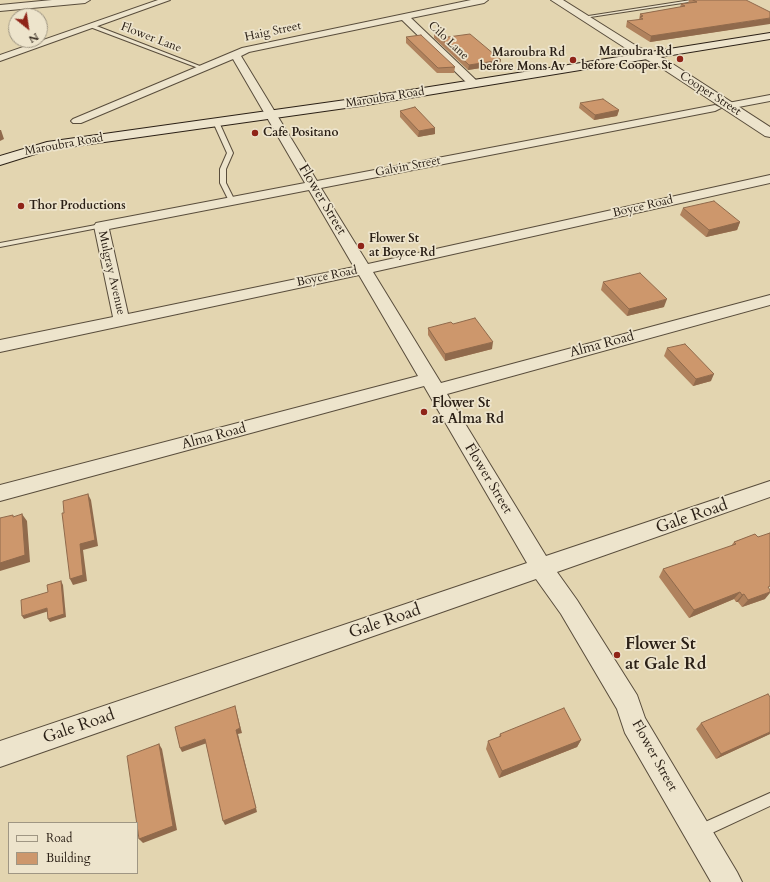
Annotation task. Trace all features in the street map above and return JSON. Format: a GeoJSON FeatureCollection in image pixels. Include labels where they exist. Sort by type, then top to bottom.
{"type":"FeatureCollection","features":[{"type":"Feature","properties":{"kind":"main road"},"geometry":{"type":"LineString","coordinates":[[0,4],[39,0]]}},
{"type":"Feature","properties":{"kind":"main road"},"geometry":{"type":"LineString","coordinates":[[0,8],[85,0]]}},
{"type":"Feature","properties":{"kind":"main road","name":"Cooper Street"},"geometry":{"type":"LineString","coordinates":[[556,0],[634,49],[650,56],[770,133]]}},
{"type":"Feature","properties":{"kind":"main road","name":"Maroubra Road"},"geometry":{"type":"LineString","coordinates":[[0,161],[17,154],[48,146],[271,115],[770,36]]}},
{"type":"Feature","properties":{"kind":"street"},"geometry":{"type":"LineString","coordinates":[[0,58],[166,0]]}},
{"type":"Feature","properties":{"kind":"street","name":"Haig Street"},"geometry":{"type":"LineString","coordinates":[[77,121],[246,50],[484,0]]}},
{"type":"Feature","properties":{"kind":"street","name":"Cilo Lane"},"geometry":{"type":"LineString","coordinates":[[404,17],[474,84]]}},
{"type":"Feature","properties":{"kind":"street","name":"Flower Street"},"geometry":{"type":"LineString","coordinates":[[235,54],[542,569],[570,607],[628,704],[634,724],[727,882]]}},
{"type":"Feature","properties":{"kind":"street"},"geometry":{"type":"LineString","coordinates":[[728,106],[770,98]]}},
{"type":"Feature","properties":{"kind":"street","name":"Galvin Street"},"geometry":{"type":"LineString","coordinates":[[101,226],[715,108]]}},
{"type":"Feature","properties":{"kind":"street","name":"Boyce Road"},"geometry":{"type":"LineString","coordinates":[[0,346],[363,269],[770,179]]}},
{"type":"Feature","properties":{"kind":"street","name":"Mulgray Avenue"},"geometry":{"type":"LineString","coordinates":[[101,226],[122,321]]}},
{"type":"Feature","properties":{"kind":"street","name":"Alma Road"},"geometry":{"type":"LineString","coordinates":[[0,493],[770,300]]}},
{"type":"Feature","properties":{"kind":"street","name":"Gale Road"},"geometry":{"type":"LineString","coordinates":[[0,754],[542,569],[770,489]]}},
{"type":"Feature","properties":{"kind":"lane"},"geometry":{"type":"LineString","coordinates":[[584,17],[700,0]]}},
{"type":"Feature","properties":{"kind":"lane","name":"Flower Lane"},"geometry":{"type":"LineString","coordinates":[[92,26],[202,68]]}},
{"type":"Feature","properties":{"kind":"lane"},"geometry":{"type":"LineString","coordinates":[[216,122],[230,153],[222,169],[223,183],[232,201]]}},
{"type":"Feature","properties":{"kind":"lane"},"geometry":{"type":"LineString","coordinates":[[0,245],[101,226]]}},
{"type":"Feature","properties":{"kind":"lane"},"geometry":{"type":"LineString","coordinates":[[698,832],[770,799]]}},
{"type":"Feature","properties":{"kind":"building"},"geometry":{"type":"Polygon","coordinates":[[[693,0],[746,0],[770,12],[770,18],[651,36],[627,21],[643,19],[640,17],[643,16],[640,14],[685,6],[681,4],[697,2],[693,0]]]}},
{"type":"Feature","properties":{"kind":"building"},"geometry":{"type":"Polygon","coordinates":[[[439,31],[448,37],[470,34],[501,60],[469,65],[434,32],[439,31]]]}},
{"type":"Feature","properties":{"kind":"building"},"geometry":{"type":"Polygon","coordinates":[[[421,35],[455,67],[438,68],[406,37],[421,35]]]}},
{"type":"Feature","properties":{"kind":"building"},"geometry":{"type":"Polygon","coordinates":[[[603,99],[619,110],[595,115],[580,103],[603,99]]]}},
{"type":"Feature","properties":{"kind":"building"},"geometry":{"type":"Polygon","coordinates":[[[415,107],[435,128],[419,131],[400,111],[415,107]]]}},
{"type":"Feature","properties":{"kind":"building"},"geometry":{"type":"Polygon","coordinates":[[[714,201],[740,222],[709,230],[683,208],[714,201]]]}},
{"type":"Feature","properties":{"kind":"building"},"geometry":{"type":"Polygon","coordinates":[[[640,273],[667,299],[629,309],[603,282],[640,273]]]}},
{"type":"Feature","properties":{"kind":"building"},"geometry":{"type":"Polygon","coordinates":[[[475,318],[493,342],[445,354],[428,328],[451,322],[453,324],[475,318]]]}},
{"type":"Feature","properties":{"kind":"building"},"geometry":{"type":"Polygon","coordinates":[[[685,344],[714,374],[696,379],[667,348],[685,344]]]}},
{"type":"Feature","properties":{"kind":"building"},"geometry":{"type":"Polygon","coordinates":[[[88,494],[95,540],[80,544],[83,575],[70,579],[62,513],[64,513],[63,501],[88,494]]]}},
{"type":"Feature","properties":{"kind":"building"},"geometry":{"type":"Polygon","coordinates":[[[22,514],[25,555],[0,563],[0,518],[13,515],[13,517],[22,514]]]}},
{"type":"Feature","properties":{"kind":"building"},"geometry":{"type":"Polygon","coordinates":[[[770,533],[770,586],[768,587],[770,592],[748,600],[744,594],[742,595],[740,592],[694,610],[663,569],[736,544],[734,542],[755,534],[758,537],[770,533]]]}},
{"type":"Feature","properties":{"kind":"building"},"geometry":{"type":"Polygon","coordinates":[[[61,581],[64,614],[48,619],[47,608],[22,616],[21,600],[48,592],[47,585],[61,581]]]}},
{"type":"Feature","properties":{"kind":"building"},"geometry":{"type":"Polygon","coordinates":[[[768,694],[770,697],[770,732],[721,754],[701,723],[768,694]]]}},
{"type":"Feature","properties":{"kind":"building"},"geometry":{"type":"Polygon","coordinates":[[[235,706],[240,728],[236,730],[256,808],[223,821],[205,739],[180,748],[175,727],[235,706]]]}},
{"type":"Feature","properties":{"kind":"building"},"geometry":{"type":"Polygon","coordinates":[[[564,708],[581,740],[502,771],[488,741],[501,736],[500,734],[564,708]]]}},
{"type":"Feature","properties":{"kind":"building"},"geometry":{"type":"Polygon","coordinates":[[[159,744],[173,826],[139,839],[138,822],[137,822],[127,756],[159,744]]]}},
{"type":"Feature","properties":{"kind":"place","name":"Maroubra Rd before Cooper St"},"geometry":{"type":"Point","coordinates":[680,59]}},
{"type":"Feature","properties":{"kind":"place","name":"Maroubra Rd before Mons Av"},"geometry":{"type":"Point","coordinates":[573,60]}},
{"type":"Feature","properties":{"kind":"place","name":"Cafe Positano"},"geometry":{"type":"Point","coordinates":[255,133]}},
{"type":"Feature","properties":{"kind":"place","name":"Thor Productions"},"geometry":{"type":"Point","coordinates":[21,206]}},
{"type":"Feature","properties":{"kind":"place","name":"Flower St at Boyce Rd"},"geometry":{"type":"Point","coordinates":[361,246]}},
{"type":"Feature","properties":{"kind":"place","name":"Flower St at Alma Rd"},"geometry":{"type":"Point","coordinates":[424,412]}},
{"type":"Feature","properties":{"kind":"place","name":"Flower St at Gale Rd"},"geometry":{"type":"Point","coordinates":[617,655]}}]}
